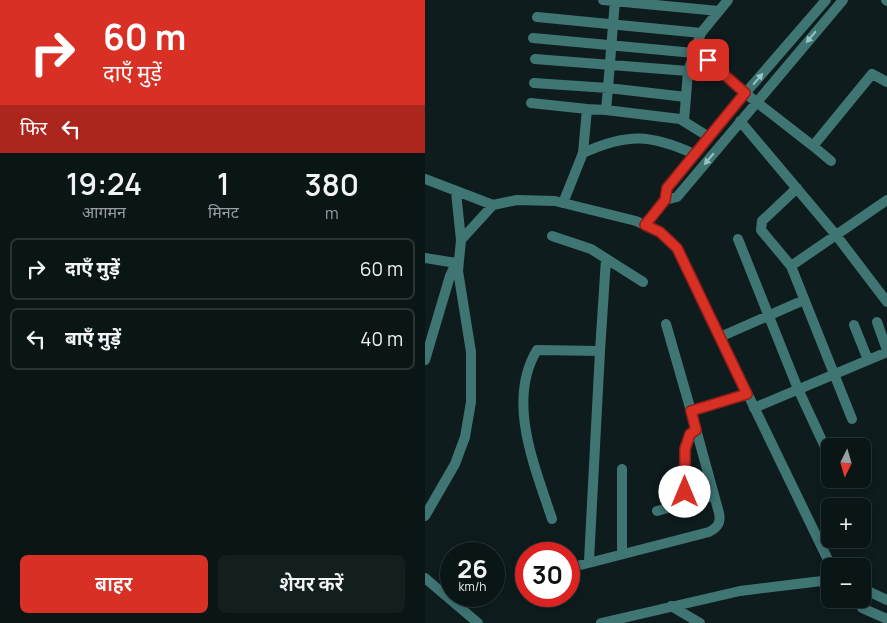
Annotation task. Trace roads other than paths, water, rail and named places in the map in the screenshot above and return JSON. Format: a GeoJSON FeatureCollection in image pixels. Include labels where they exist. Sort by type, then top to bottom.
{"type":"FeatureCollection","features":[{"type":"Feature","properties":{"kind":"street"},"geometry":{"type":"LineString","coordinates":[[603,0],[719,11]]}},
{"type":"Feature","properties":{"kind":"street"},"geometry":{"type":"LineString","coordinates":[[684,120],[688,71],[701,33],[728,0]]}},
{"type":"Feature","properties":{"kind":"street"},"geometry":{"type":"LineString","coordinates":[[645,225],[665,200],[667,188],[694,154],[826,0]]}},
{"type":"Feature","properties":{"kind":"street"},"geometry":{"type":"LineString","coordinates":[[665,200],[677,197],[843,0]]}},
{"type":"Feature","properties":{"kind":"street"},"geometry":{"type":"LineString","coordinates":[[606,110],[615,1]]}},
{"type":"Feature","properties":{"kind":"street"},"geometry":{"type":"LineString","coordinates":[[537,17],[613,26],[701,33]]}},
{"type":"Feature","properties":{"kind":"street"},"geometry":{"type":"LineString","coordinates":[[533,38],[695,51],[831,161]]}},
{"type":"Feature","properties":{"kind":"street"},"geometry":{"type":"LineString","coordinates":[[535,59],[688,71]]}},
{"type":"Feature","properties":{"kind":"street"},"geometry":{"type":"LineString","coordinates":[[813,146],[872,74],[887,82]]}},
{"type":"Feature","properties":{"kind":"street"},"geometry":{"type":"LineString","coordinates":[[534,83],[608,88],[686,97]]}},
{"type":"Feature","properties":{"kind":"street"},"geometry":{"type":"LineString","coordinates":[[531,103],[684,120],[709,137]]}},
{"type":"Feature","properties":{"kind":"street"},"geometry":{"type":"LineString","coordinates":[[563,203],[583,153],[587,109]]}},
{"type":"Feature","properties":{"kind":"street"},"geometry":{"type":"LineString","coordinates":[[740,121],[836,235],[887,302]]}},
{"type":"Feature","properties":{"kind":"street"},"geometry":{"type":"LineString","coordinates":[[583,153],[624,138],[637,137],[669,142],[694,154]]}},
{"type":"Feature","properties":{"kind":"street"},"geometry":{"type":"LineString","coordinates":[[425,179],[493,205],[517,200],[563,203],[637,220],[660,232],[677,248],[827,558]]}},
{"type":"Feature","properties":{"kind":"street"},"geometry":{"type":"LineString","coordinates":[[797,188],[762,221],[761,230],[791,266],[852,418]]}},
{"type":"Feature","properties":{"kind":"street"},"geometry":{"type":"LineString","coordinates":[[425,360],[450,276],[457,260],[461,240],[456,192]]}},
{"type":"Feature","properties":{"kind":"street"},"geometry":{"type":"LineString","coordinates":[[791,266],[887,200]]}},
{"type":"Feature","properties":{"kind":"street"},"geometry":{"type":"LineString","coordinates":[[461,240],[493,205]]}},
{"type":"Feature","properties":{"kind":"street"},"geometry":{"type":"LineString","coordinates":[[552,236],[591,249],[643,282]]}},
{"type":"Feature","properties":{"kind":"street"},"geometry":{"type":"LineString","coordinates":[[738,238],[798,389],[821,438]]}},
{"type":"Feature","properties":{"kind":"street"},"geometry":{"type":"LineString","coordinates":[[425,258],[457,260]]}},
{"type":"Feature","properties":{"kind":"street"},"geometry":{"type":"LineString","coordinates":[[589,561],[599,351],[606,258]]}},
{"type":"Feature","properties":{"kind":"street"},"geometry":{"type":"LineString","coordinates":[[425,516],[455,464],[465,437],[471,402],[471,352],[457,260]]}},
{"type":"Feature","properties":{"kind":"street"},"geometry":{"type":"LineString","coordinates":[[720,337],[804,300]]}},
{"type":"Feature","properties":{"kind":"street"},"geometry":{"type":"LineString","coordinates":[[754,408],[887,351],[877,322]]}},
{"type":"Feature","properties":{"kind":"street"},"geometry":{"type":"LineString","coordinates":[[580,564],[709,532],[717,528],[721,521],[665,324]]}},
{"type":"Feature","properties":{"kind":"street"},"geometry":{"type":"LineString","coordinates":[[854,326],[868,360]]}},
{"type":"Feature","properties":{"kind":"street"},"geometry":{"type":"LineString","coordinates":[[552,519],[526,431],[523,409],[529,365],[537,350],[599,351]]}},
{"type":"Feature","properties":{"kind":"street"},"geometry":{"type":"LineString","coordinates":[[691,411],[747,394]]}},
{"type":"Feature","properties":{"kind":"street"},"geometry":{"type":"LineString","coordinates":[[685,504],[685,449],[690,434],[696,430]]}},
{"type":"Feature","properties":{"kind":"street"},"geometry":{"type":"LineString","coordinates":[[621,469],[622,553]]}},
{"type":"Feature","properties":{"kind":"street"},"geometry":{"type":"LineString","coordinates":[[657,511],[715,496]]}},
{"type":"Feature","properties":{"kind":"street"},"geometry":{"type":"LineString","coordinates":[[425,578],[473,622]]}},
{"type":"Feature","properties":{"kind":"street"},"geometry":{"type":"LineString","coordinates":[[601,623],[740,591],[821,581]]}},
{"type":"Feature","properties":{"kind":"street"},"geometry":{"type":"LineString","coordinates":[[871,592],[887,600]]}},
{"type":"Feature","properties":{"kind":"street"},"geometry":{"type":"LineString","coordinates":[[671,606],[685,619],[701,623]]}},
{"type":"Feature","properties":{"kind":"street"},"geometry":{"type":"LineString","coordinates":[[862,608],[887,620]]}}]}
